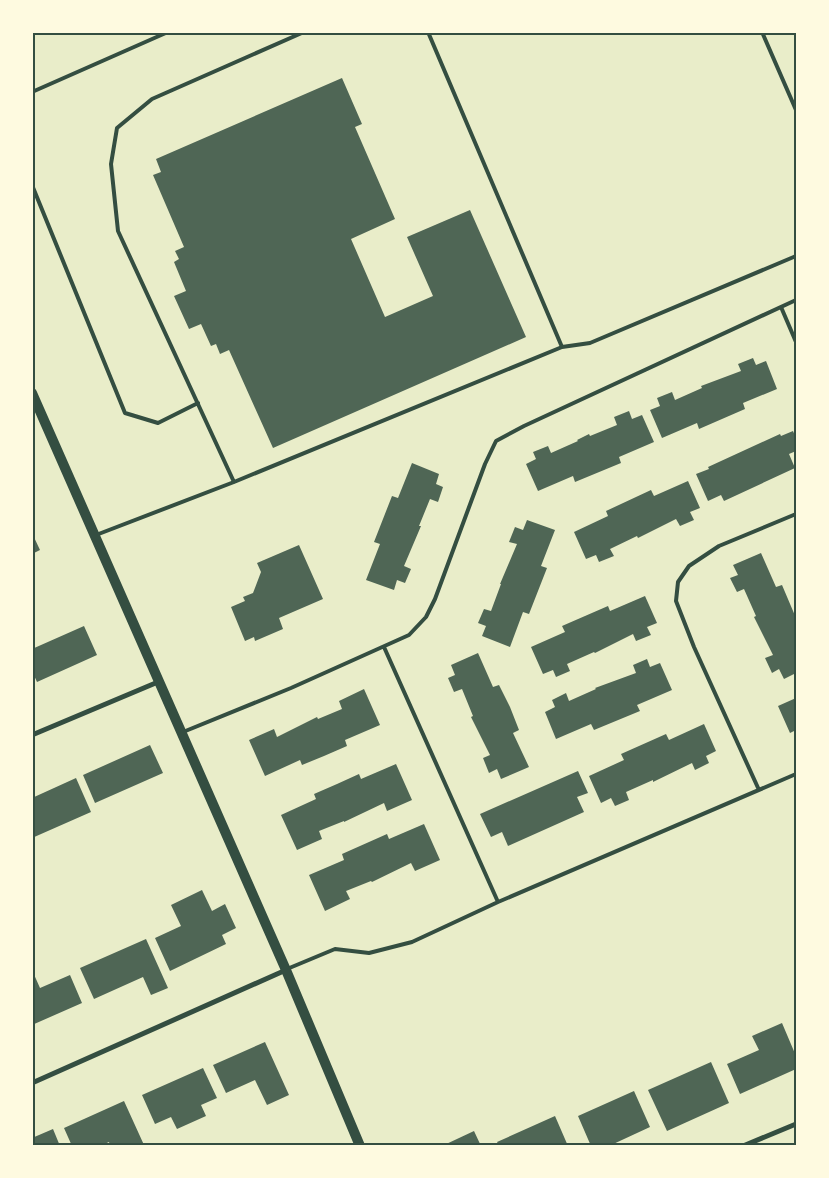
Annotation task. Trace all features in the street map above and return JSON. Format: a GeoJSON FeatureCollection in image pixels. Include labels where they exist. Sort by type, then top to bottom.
{"type":"FeatureCollection","features":[{"type":"Feature","properties":{"kind":"main road"},"geometry":{"type":"LineString","coordinates":[[32,393],[180,733],[286,970],[360,1146]]}},
{"type":"Feature","properties":{"kind":"street"},"geometry":{"type":"LineString","coordinates":[[32,734],[158,682]]}},
{"type":"Feature","properties":{"kind":"street"},"geometry":{"type":"LineString","coordinates":[[32,1083],[286,970]]}},
{"type":"Feature","properties":{"kind":"street"},"geometry":{"type":"LineString","coordinates":[[743,1146],[796,1124]]}},
{"type":"Feature","properties":{"kind":"lane"},"geometry":{"type":"LineString","coordinates":[[32,92],[168,32]]}},
{"type":"Feature","properties":{"kind":"lane"},"geometry":{"type":"LineString","coordinates":[[234,482],[118,231],[111,164],[117,128],[152,99],[304,32]]}},
{"type":"Feature","properties":{"kind":"lane"},"geometry":{"type":"LineString","coordinates":[[428,32],[562,348]]}},
{"type":"Feature","properties":{"kind":"lane"},"geometry":{"type":"LineString","coordinates":[[762,32],[796,110]]}},
{"type":"Feature","properties":{"kind":"lane"},"geometry":{"type":"LineString","coordinates":[[32,185],[125,413],[158,423],[198,402]]}},
{"type":"Feature","properties":{"kind":"lane"},"geometry":{"type":"LineString","coordinates":[[94,536],[234,482],[562,348],[590,342],[796,256]]}},
{"type":"Feature","properties":{"kind":"lane"},"geometry":{"type":"LineString","coordinates":[[180,733],[291,688],[409,635],[426,617],[435,599],[475,497],[485,464],[496,442],[524,426],[796,300]]}},
{"type":"Feature","properties":{"kind":"lane"},"geometry":{"type":"LineString","coordinates":[[781,306],[796,342]]}},
{"type":"Feature","properties":{"kind":"lane"},"geometry":{"type":"LineString","coordinates":[[760,790],[698,656],[676,601],[678,582],[689,566],[719,546],[796,514]]}},
{"type":"Feature","properties":{"kind":"lane"},"geometry":{"type":"LineString","coordinates":[[384,647],[498,902]]}},
{"type":"Feature","properties":{"kind":"lane"},"geometry":{"type":"LineString","coordinates":[[286,970],[335,949],[369,953],[412,942],[498,902],[796,774]]}},
{"type":"Feature","properties":{"kind":"building"},"geometry":{"type":"Polygon","coordinates":[[[342,78],[362,124],[355,127],[395,219],[351,239],[385,317],[433,296],[407,237],[470,210],[526,337],[273,448],[229,350],[220,354],[216,344],[211,346],[201,324],[189,329],[174,296],[186,291],[174,262],[179,259],[175,251],[184,247],[153,175],[161,172],[156,159],[342,78]]]}},
{"type":"Feature","properties":{"kind":"building"},"geometry":{"type":"Polygon","coordinates":[[[753,358],[756,365],[766,361],[777,389],[743,403],[745,409],[699,429],[697,423],[662,438],[650,410],[660,406],[657,398],[672,392],[675,400],[702,388],[701,386],[741,371],[738,364],[753,358]]]}},
{"type":"Feature","properties":{"kind":"building"},"geometry":{"type":"Polygon","coordinates":[[[629,411],[632,419],[642,415],[654,442],[619,457],[621,463],[575,482],[573,476],[538,491],[526,464],[536,459],[533,452],[548,446],[551,453],[589,434],[590,436],[617,425],[614,417],[629,411]]]}},
{"type":"Feature","properties":{"kind":"building"},"geometry":{"type":"Polygon","coordinates":[[[793,431],[796,438],[796,451],[789,454],[795,468],[724,501],[721,495],[708,501],[696,474],[780,434],[781,436],[793,431]]]}},
{"type":"Feature","properties":{"kind":"building"},"geometry":{"type":"Polygon","coordinates":[[[412,463],[439,474],[436,484],[443,487],[438,502],[430,499],[419,526],[421,526],[404,566],[411,569],[405,583],[397,580],[394,590],[366,580],[380,544],[374,542],[392,496],[398,498],[412,463]]]}},
{"type":"Feature","properties":{"kind":"building"},"geometry":{"type":"Polygon","coordinates":[[[688,481],[700,508],[690,512],[694,520],[680,526],[676,519],[638,538],[637,536],[610,549],[614,556],[599,562],[596,555],[586,559],[574,532],[608,516],[606,511],[651,490],[654,496],[688,481]]]}},
{"type":"Feature","properties":{"kind":"building"},"geometry":{"type":"Polygon","coordinates":[[[527,520],[555,530],[541,566],[547,568],[529,614],[523,612],[510,647],[482,636],[486,626],[478,623],[484,609],[491,611],[517,544],[509,542],[515,527],[523,530],[527,520]]]}},
{"type":"Feature","properties":{"kind":"building"},"geometry":{"type":"Polygon","coordinates":[[[32,533],[40,550],[32,554],[32,533]]]}},
{"type":"Feature","properties":{"kind":"building"},"geometry":{"type":"Polygon","coordinates":[[[299,545],[323,599],[279,618],[283,629],[255,641],[254,637],[245,641],[231,607],[245,601],[243,597],[253,593],[261,572],[257,563],[299,545]]]}},
{"type":"Feature","properties":{"kind":"building"},"geometry":{"type":"Polygon","coordinates":[[[761,553],[776,587],[782,585],[796,618],[796,673],[784,679],[779,669],[772,673],[765,658],[773,655],[754,617],[756,616],[744,589],[737,592],[730,578],[738,575],[733,565],[761,553]]]}},
{"type":"Feature","properties":{"kind":"building"},"geometry":{"type":"Polygon","coordinates":[[[645,596],[657,623],[647,627],[651,635],[636,641],[633,634],[595,653],[567,664],[570,671],[556,677],[553,670],[543,674],[531,647],[565,632],[562,626],[608,606],[610,611],[645,596]]]}},
{"type":"Feature","properties":{"kind":"building"},"geometry":{"type":"Polygon","coordinates":[[[84,626],[97,655],[37,682],[32,671],[32,649],[84,626]]]}},
{"type":"Feature","properties":{"kind":"building"},"geometry":{"type":"Polygon","coordinates":[[[478,653],[493,687],[499,685],[510,707],[519,730],[513,733],[529,767],[501,779],[497,769],[489,773],[483,758],[490,755],[471,717],[473,716],[462,689],[454,692],[448,678],[455,675],[451,665],[478,653]]]}},
{"type":"Feature","properties":{"kind":"building"},"geometry":{"type":"Polygon","coordinates":[[[647,659],[650,667],[660,663],[672,690],[637,705],[640,711],[594,730],[591,724],[556,739],[545,712],[555,707],[552,700],[566,693],[569,701],[595,688],[636,673],[633,665],[647,659]]]}},
{"type":"Feature","properties":{"kind":"building"},"geometry":{"type":"Polygon","coordinates":[[[364,689],[380,725],[345,740],[347,746],[302,765],[300,760],[265,776],[249,740],[274,729],[277,737],[317,717],[318,719],[342,709],[339,701],[364,689]]]}},
{"type":"Feature","properties":{"kind":"building"},"geometry":{"type":"Polygon","coordinates":[[[796,698],[796,730],[790,733],[778,706],[796,698]]]}},
{"type":"Feature","properties":{"kind":"building"},"geometry":{"type":"Polygon","coordinates":[[[704,724],[716,751],[706,756],[709,763],[695,770],[692,763],[653,782],[653,780],[626,792],[629,800],[615,806],[611,798],[601,803],[589,776],[624,760],[621,754],[666,734],[669,740],[704,724]]]}},
{"type":"Feature","properties":{"kind":"building"},"geometry":{"type":"Polygon","coordinates":[[[150,745],[163,773],[95,803],[83,775],[150,745]]]}},
{"type":"Feature","properties":{"kind":"building"},"geometry":{"type":"Polygon","coordinates":[[[396,764],[412,800],[387,811],[384,803],[344,822],[319,831],[322,839],[297,850],[281,815],[316,799],[314,794],[359,774],[361,779],[396,764]]]}},
{"type":"Feature","properties":{"kind":"building"},"geometry":{"type":"Polygon","coordinates":[[[578,771],[588,793],[577,797],[584,812],[508,846],[502,832],[491,837],[480,814],[578,771]]]}},
{"type":"Feature","properties":{"kind":"building"},"geometry":{"type":"Polygon","coordinates":[[[76,778],[91,812],[32,838],[32,798],[76,778]]]}},
{"type":"Feature","properties":{"kind":"building"},"geometry":{"type":"Polygon","coordinates":[[[424,824],[440,860],[415,871],[411,863],[372,882],[346,891],[350,899],[325,911],[309,875],[344,860],[342,854],[387,834],[389,839],[424,824]]]}},
{"type":"Feature","properties":{"kind":"building"},"geometry":{"type":"Polygon","coordinates":[[[202,890],[212,911],[225,904],[236,928],[222,935],[226,944],[170,971],[155,938],[181,926],[171,905],[202,890]]]}},
{"type":"Feature","properties":{"kind":"building"},"geometry":{"type":"Polygon","coordinates":[[[146,939],[168,988],[151,995],[143,977],[94,999],[80,968],[146,939]]]}},
{"type":"Feature","properties":{"kind":"building"},"geometry":{"type":"Polygon","coordinates":[[[32,970],[40,988],[70,975],[82,1003],[32,1025],[32,970]]]}},
{"type":"Feature","properties":{"kind":"building"},"geometry":{"type":"Polygon","coordinates":[[[782,1023],[796,1056],[796,1069],[740,1094],[727,1064],[759,1050],[752,1036],[782,1023]]]}},
{"type":"Feature","properties":{"kind":"building"},"geometry":{"type":"Polygon","coordinates":[[[265,1042],[289,1095],[267,1105],[255,1080],[226,1093],[213,1065],[265,1042]]]}},
{"type":"Feature","properties":{"kind":"building"},"geometry":{"type":"Polygon","coordinates":[[[711,1062],[729,1103],[667,1131],[648,1090],[711,1062]]]}},
{"type":"Feature","properties":{"kind":"building"},"geometry":{"type":"Polygon","coordinates":[[[203,1068],[217,1098],[201,1105],[206,1116],[177,1129],[171,1117],[155,1124],[142,1095],[203,1068]]]}},
{"type":"Feature","properties":{"kind":"building"},"geometry":{"type":"Polygon","coordinates":[[[634,1091],[650,1127],[609,1146],[591,1146],[578,1116],[634,1091]]]}},
{"type":"Feature","properties":{"kind":"building"},"geometry":{"type":"Polygon","coordinates":[[[124,1101],[144,1145],[110,1146],[109,1142],[100,1146],[72,1146],[64,1128],[124,1101]]]}},
{"type":"Feature","properties":{"kind":"building"},"geometry":{"type":"Polygon","coordinates":[[[555,1116],[568,1146],[499,1146],[497,1142],[555,1116]]]}},
{"type":"Feature","properties":{"kind":"building"},"geometry":{"type":"Polygon","coordinates":[[[53,1129],[60,1146],[32,1146],[32,1138],[53,1129]]]}},
{"type":"Feature","properties":{"kind":"building"},"geometry":{"type":"Polygon","coordinates":[[[474,1131],[481,1146],[442,1146],[474,1131]]]}}]}
